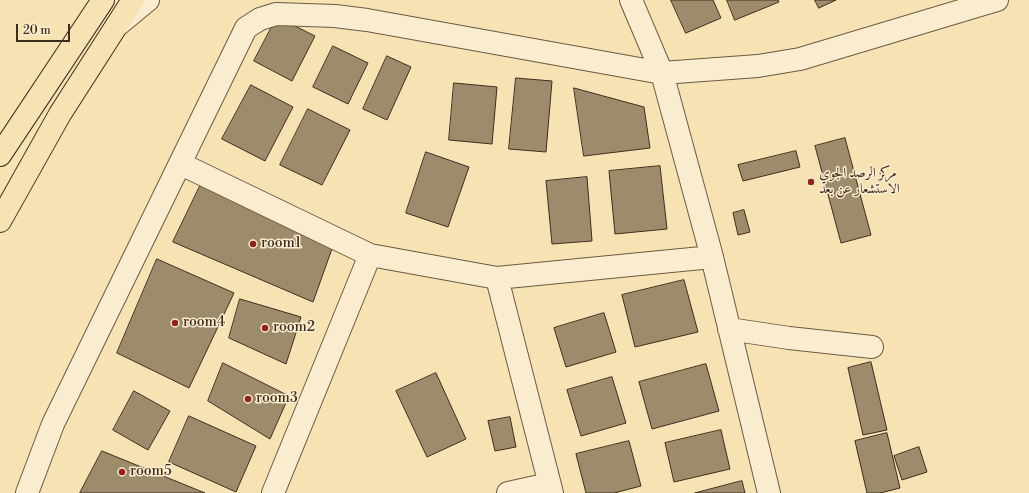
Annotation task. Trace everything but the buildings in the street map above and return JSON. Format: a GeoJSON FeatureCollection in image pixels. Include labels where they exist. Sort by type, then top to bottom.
{"type":"FeatureCollection","features":[{"type":"Feature","properties":{"kind":"main road"},"geometry":{"type":"LineString","coordinates":[[0,155],[103,0]]}},
{"type":"Feature","properties":{"kind":"main road"},"geometry":{"type":"LineString","coordinates":[[0,221],[60,114],[133,0]]}},
{"type":"Feature","properties":{"kind":"street"},"geometry":{"type":"LineString","coordinates":[[115,28],[148,0]]}},
{"type":"Feature","properties":{"kind":"street"},"geometry":{"type":"LineString","coordinates":[[631,0],[662,73],[712,257],[769,493]]}},
{"type":"Feature","properties":{"kind":"street"},"geometry":{"type":"LineString","coordinates":[[27,493],[53,424],[246,28],[260,19],[276,14],[335,16],[366,20],[662,73],[758,66],[800,59],[997,0]]}},
{"type":"Feature","properties":{"kind":"street"},"geometry":{"type":"LineString","coordinates":[[181,164],[370,255],[497,278],[712,257]]}},
{"type":"Feature","properties":{"kind":"street"},"geometry":{"type":"LineString","coordinates":[[273,493],[370,255]]}},
{"type":"Feature","properties":{"kind":"street"},"geometry":{"type":"LineString","coordinates":[[497,278],[551,488],[508,493]]}},
{"type":"Feature","properties":{"kind":"street"},"geometry":{"type":"LineString","coordinates":[[729,329],[789,338],[872,347]]}},
{"type":"Feature","properties":{"kind":"place","name":"مركز الرصد الجوي الاستشعار عن بعد"},"geometry":{"type":"Point","coordinates":[811,182]}},
{"type":"Feature","properties":{"kind":"place","name":"room1"},"geometry":{"type":"Point","coordinates":[253,244]}},
{"type":"Feature","properties":{"kind":"place","name":"room4"},"geometry":{"type":"Point","coordinates":[175,323]}},
{"type":"Feature","properties":{"kind":"place","name":"room2"},"geometry":{"type":"Point","coordinates":[265,328]}},
{"type":"Feature","properties":{"kind":"place","name":"room3"},"geometry":{"type":"Point","coordinates":[248,399]}},
{"type":"Feature","properties":{"kind":"place","name":"room5"},"geometry":{"type":"Point","coordinates":[122,472]}}]}
